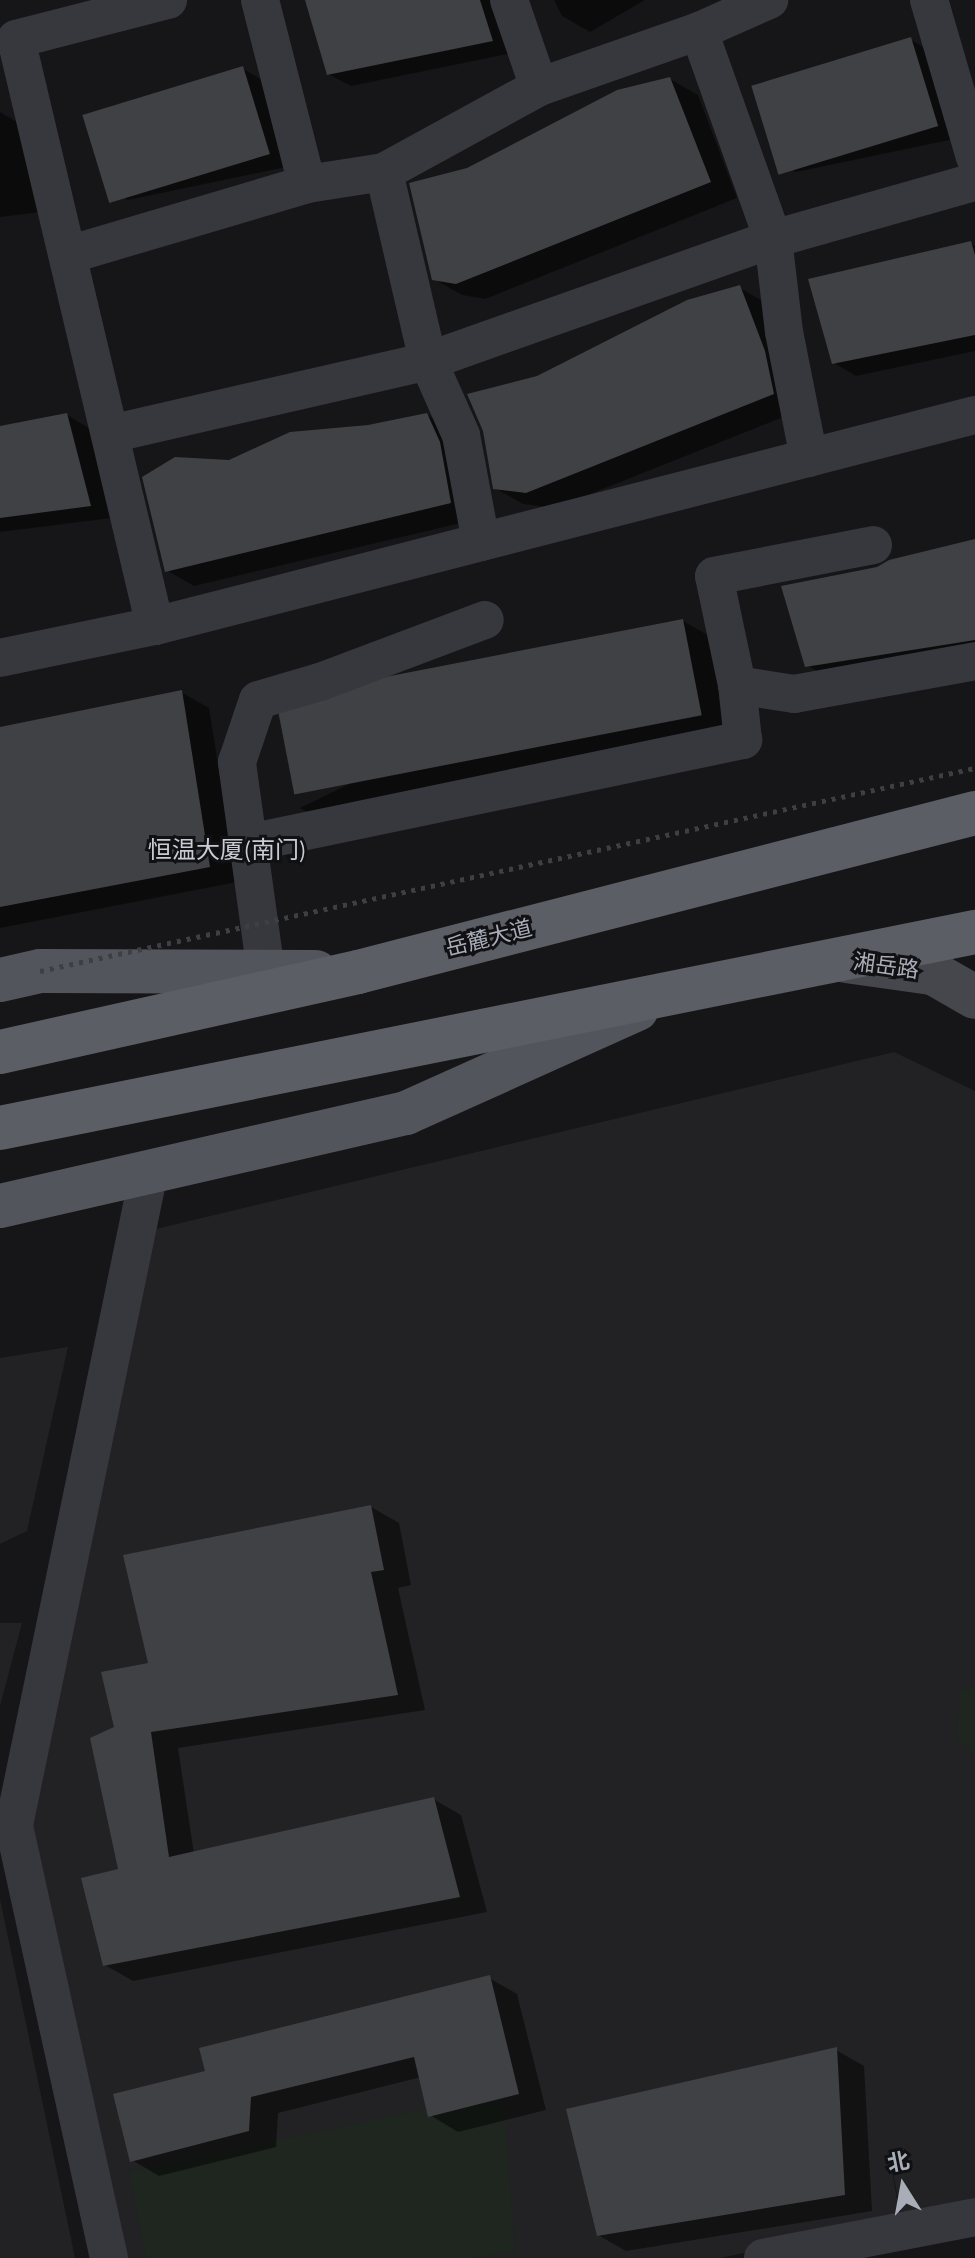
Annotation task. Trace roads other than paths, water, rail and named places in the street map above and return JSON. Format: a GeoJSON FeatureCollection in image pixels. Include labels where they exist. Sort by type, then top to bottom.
{"type":"FeatureCollection","features":[{"type":"Feature","properties":{"kind":"highway","name":"岳麓大道"},"geometry":{"type":"LineString","coordinates":[[0,1052],[358,972],[975,813]]}},
{"type":"Feature","properties":{"kind":"highway"},"geometry":{"type":"LineString","coordinates":[[0,1128],[975,932]]}},
{"type":"Feature","properties":{"kind":"main road","name":"湘岳路"},"geometry":{"type":"LineString","coordinates":[[839,960],[933,973],[975,997]]}},
{"type":"Feature","properties":{"kind":"main road"},"geometry":{"type":"LineString","coordinates":[[20,976],[358,972]]}},
{"type":"Feature","properties":{"kind":"main road"},"geometry":{"type":"LineString","coordinates":[[0,1206],[406,1113],[665,996]]}},
{"type":"Feature","properties":{"kind":"street"},"geometry":{"type":"LineString","coordinates":[[155,626],[16,39],[168,0]]}},
{"type":"Feature","properties":{"kind":"street"},"geometry":{"type":"LineString","coordinates":[[260,0],[307,184]]}},
{"type":"Feature","properties":{"kind":"street"},"geometry":{"type":"LineString","coordinates":[[509,0],[539,87]]}},
{"type":"Feature","properties":{"kind":"street"},"geometry":{"type":"LineString","coordinates":[[68,255],[307,184],[384,172],[539,87],[699,31],[769,0]]}},
{"type":"Feature","properties":{"kind":"street"},"geometry":{"type":"LineString","coordinates":[[929,0],[975,157]]}},
{"type":"Feature","properties":{"kind":"street"},"geometry":{"type":"LineString","coordinates":[[699,31],[773,239],[784,332],[809,458]]}},
{"type":"Feature","properties":{"kind":"street"},"geometry":{"type":"LineString","coordinates":[[384,172],[428,361],[461,435],[481,542]]}},
{"type":"Feature","properties":{"kind":"street"},"geometry":{"type":"LineString","coordinates":[[110,434],[428,361],[773,239],[975,182]]}},
{"type":"Feature","properties":{"kind":"street"},"geometry":{"type":"LineString","coordinates":[[0,658],[155,626],[975,415]]}},
{"type":"Feature","properties":{"kind":"street"},"geometry":{"type":"LineString","coordinates":[[249,843],[743,740],[737,685],[714,576],[873,545]]}},
{"type":"Feature","properties":{"kind":"street"},"geometry":{"type":"LineString","coordinates":[[266,972],[237,762],[258,700],[320,682],[485,620]]}},
{"type":"Feature","properties":{"kind":"street"},"geometry":{"type":"LineString","coordinates":[[737,685],[794,694],[975,661]]}},
{"type":"Feature","properties":{"kind":"street"},"geometry":{"type":"LineString","coordinates":[[109,2258],[14,1825],[149,1172]]}},
{"type":"Feature","properties":{"kind":"street"},"geometry":{"type":"LineString","coordinates":[[763,2258],[975,2217]]}},
{"type":"Feature","properties":{"kind":"district","name":"恒温大厦(南门)"},"geometry":{"type":"Point","coordinates":[227,851]}}]}
